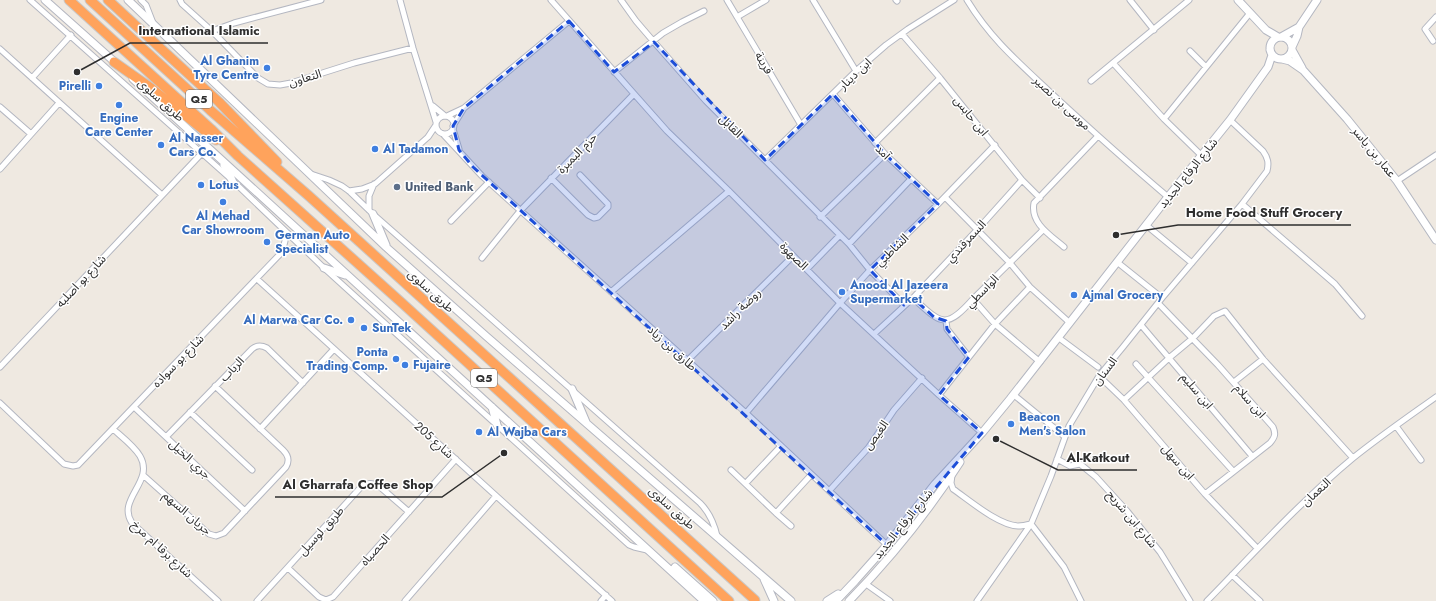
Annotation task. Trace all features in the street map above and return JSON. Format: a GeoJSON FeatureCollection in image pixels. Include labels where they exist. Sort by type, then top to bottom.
{"type":"FeatureCollection","features":[{"type":"Feature","properties":{"kind":"highway","name":"طريق سلوى"},"geometry":{"type":"LineString","coordinates":[[69,0],[211,128],[238,156],[402,303],[729,601]]}},
{"type":"Feature","properties":{"kind":"highway","name":"طريق سلوى"},"geometry":{"type":"LineString","coordinates":[[90,0],[210,110],[309,196],[755,600]]}},
{"type":"Feature","properties":{"kind":"highway"},"geometry":{"type":"LineString","coordinates":[[108,0],[219,102],[262,145],[309,196]]}},
{"type":"Feature","properties":{"kind":"highway"},"geometry":{"type":"LineString","coordinates":[[114,62],[151,88],[206,133],[238,156]]}},
{"type":"Feature","properties":{"kind":"main road","name":"طريق سلوى"},"geometry":{"type":"LineString","coordinates":[[45,0],[650,550],[704,601]]}},
{"type":"Feature","properties":{"kind":"main road","name":"طريق سلوى"},"geometry":{"type":"LineString","coordinates":[[128,0],[386,247],[586,424],[789,600],[798,601]]}},
{"type":"Feature","properties":{"kind":"main road"},"geometry":{"type":"LineString","coordinates":[[1238,0],[1266,30],[1288,39],[1292,48]]}},
{"type":"Feature","properties":{"kind":"main road"},"geometry":{"type":"LineString","coordinates":[[1266,30],[1270,41],[1270,49],[1274,56],[1281,59],[1290,55],[1299,27],[1317,0]]}},
{"type":"Feature","properties":{"kind":"main road"},"geometry":{"type":"LineString","coordinates":[[1270,49],[1272,41],[1299,27]]}},
{"type":"Feature","properties":{"kind":"main road","name":"عمار بن ياسر"},"geometry":{"type":"LineString","coordinates":[[1292,48],[1303,70]]}},
{"type":"Feature","properties":{"kind":"main road","name":"شارع الرفاع الجديد"},"geometry":{"type":"LineString","coordinates":[[836,601],[887,545],[936,484],[1014,395],[1059,338],[1146,225],[1230,120],[1268,67],[1272,55],[1270,49]]}},
{"type":"Feature","properties":{"kind":"main road","name":"عمار بن ياسر"},"geometry":{"type":"LineString","coordinates":[[1281,59],[1290,61],[1303,70],[1346,119],[1397,181],[1436,240]]}},
{"type":"Feature","properties":{"kind":"main road","name":"شارع الرفاع الجديد"},"geometry":{"type":"LineString","coordinates":[[1268,67],[1281,59]]}},
{"type":"Feature","properties":{"kind":"main road"},"geometry":{"type":"LineString","coordinates":[[222,161],[232,180]]}},
{"type":"Feature","properties":{"kind":"main road"},"geometry":{"type":"LineString","coordinates":[[371,212],[386,247]]}},
{"type":"Feature","properties":{"kind":"main road"},"geometry":{"type":"LineString","coordinates":[[324,268],[348,276]]}},
{"type":"Feature","properties":{"kind":"main road"},"geometry":{"type":"LineString","coordinates":[[572,390],[586,424]]}},
{"type":"Feature","properties":{"kind":"main road"},"geometry":{"type":"LineString","coordinates":[[492,406],[497,425]]}},
{"type":"Feature","properties":{"kind":"main road","name":"شارع الرفاع الجديد"},"geometry":{"type":"LineString","coordinates":[[849,601],[866,584],[894,551],[940,492],[970,446]]}},
{"type":"Feature","properties":{"kind":"main road"},"geometry":{"type":"LineString","coordinates":[[650,550],[673,566],[712,601]]}},
{"type":"Feature","properties":{"kind":"main road"},"geometry":{"type":"LineString","coordinates":[[762,576],[774,601]]}},
{"type":"Feature","properties":{"kind":"main road"},"geometry":{"type":"LineString","coordinates":[[827,601],[849,588]]}},
{"type":"Feature","properties":{"kind":"street","name":"طريق سلوى"},"geometry":{"type":"LineString","coordinates":[[30,0],[232,180],[324,268],[629,545],[650,550]]}},
{"type":"Feature","properties":{"kind":"street","name":"طريق سلوى"},"geometry":{"type":"LineString","coordinates":[[141,0],[146,5],[153,24]]}},
{"type":"Feature","properties":{"kind":"street","name":"التعاون"},"geometry":{"type":"LineString","coordinates":[[180,0],[182,4],[212,31],[263,82],[273,84],[291,83],[354,63],[413,48]]}},
{"type":"Feature","properties":{"kind":"street"},"geometry":{"type":"LineString","coordinates":[[212,31],[234,23],[321,0]]}},
{"type":"Feature","properties":{"kind":"street"},"geometry":{"type":"LineString","coordinates":[[400,0],[413,48],[432,105],[437,130],[442,134]]}},
{"type":"Feature","properties":{"kind":"street","name":"الصهوة"},"geometry":{"type":"LineString","coordinates":[[551,0],[667,131],[730,191],[840,303],[939,395],[982,432]]}},
{"type":"Feature","properties":{"kind":"street","name":"القابل"},"geometry":{"type":"LineString","coordinates":[[621,0],[654,42],[706,101],[820,217],[849,244],[870,270],[904,305]]}},
{"type":"Feature","properties":{"kind":"street","name":"قرينة"},"geometry":{"type":"LineString","coordinates":[[727,0],[802,126]]}},
{"type":"Feature","properties":{"kind":"street"},"geometry":{"type":"LineString","coordinates":[[738,17],[766,0]]}},
{"type":"Feature","properties":{"kind":"street"},"geometry":{"type":"LineString","coordinates":[[813,0],[856,71]]}},
{"type":"Feature","properties":{"kind":"street","name":"ابن دينار"},"geometry":{"type":"LineString","coordinates":[[765,160],[802,126],[856,71],[902,34],[954,0]]}},
{"type":"Feature","properties":{"kind":"street","name":"موسى بن نصير"},"geometry":{"type":"LineString","coordinates":[[967,0],[977,18],[994,38],[1098,136],[1168,197]]}},
{"type":"Feature","properties":{"kind":"street"},"geometry":{"type":"LineString","coordinates":[[1130,0],[1154,30]]}},
{"type":"Feature","properties":{"kind":"street"},"geometry":{"type":"LineString","coordinates":[[1091,81],[1189,0]]}},
{"type":"Feature","properties":{"kind":"street"},"geometry":{"type":"LineString","coordinates":[[614,72],[664,33],[682,22],[704,12]]}},
{"type":"Feature","properties":{"kind":"street"},"geometry":{"type":"LineString","coordinates":[[1164,119],[1250,13]]}},
{"type":"Feature","properties":{"kind":"street"},"geometry":{"type":"LineString","coordinates":[[1434,41],[1425,29],[1436,18]]}},
{"type":"Feature","properties":{"kind":"street"},"geometry":{"type":"LineString","coordinates":[[349,191],[362,189],[375,184],[428,138],[439,118],[464,108],[569,21]]}},
{"type":"Feature","properties":{"kind":"street","name":"ابن حابس"},"geometry":{"type":"LineString","coordinates":[[902,34],[940,78],[1022,180],[1040,198]]}},
{"type":"Feature","properties":{"kind":"street"},"geometry":{"type":"LineString","coordinates":[[32,78],[71,35]]}},
{"type":"Feature","properties":{"kind":"street"},"geometry":{"type":"LineString","coordinates":[[0,49],[162,195]]}},
{"type":"Feature","properties":{"kind":"street"},"geometry":{"type":"LineString","coordinates":[[1190,51],[1206,67]]}},
{"type":"Feature","properties":{"kind":"street"},"geometry":{"type":"LineString","coordinates":[[1113,63],[1164,119],[1202,156]]}},
{"type":"Feature","properties":{"kind":"street"},"geometry":{"type":"LineString","coordinates":[[875,143],[940,78]]}},
{"type":"Feature","properties":{"kind":"street","name":"حزم البمبرة"},"geometry":{"type":"LineString","coordinates":[[482,258],[520,211],[634,94]]}},
{"type":"Feature","properties":{"kind":"street","name":"آمد"},"geometry":{"type":"LineString","coordinates":[[834,94],[885,154],[938,204]]}},
{"type":"Feature","properties":{"kind":"street"},"geometry":{"type":"LineString","coordinates":[[0,169],[59,102]]}},
{"type":"Feature","properties":{"kind":"street"},"geometry":{"type":"LineString","coordinates":[[432,105],[452,120],[453,127]]}},
{"type":"Feature","properties":{"kind":"street"},"geometry":{"type":"LineString","coordinates":[[0,107],[31,134]]}},
{"type":"Feature","properties":{"kind":"street"},"geometry":{"type":"LineString","coordinates":[[428,138],[448,133],[464,108]]}},
{"type":"Feature","properties":{"kind":"street","name":"السنان"},"geometry":{"type":"LineString","coordinates":[[977,601],[1031,524],[1058,459],[1064,436],[1099,376],[1162,298],[1242,204],[1267,171],[1269,164],[1263,151],[1230,120]]}},
{"type":"Feature","properties":{"kind":"street","name":"طارق بن زياد"},"geometry":{"type":"LineString","coordinates":[[453,127],[459,150]]}},
{"type":"Feature","properties":{"kind":"street","name":"طارق بن زياد"},"geometry":{"type":"LineString","coordinates":[[442,134],[459,150],[473,167],[520,211],[746,413],[887,545]]}},
{"type":"Feature","properties":{"kind":"street"},"geometry":{"type":"LineString","coordinates":[[1064,247],[1043,229],[1035,219],[1032,210],[1034,203],[1098,136]]}},
{"type":"Feature","properties":{"kind":"street","name":"الشاطبي"},"geometry":{"type":"LineString","coordinates":[[746,413],[870,270],[945,197],[995,145]]}},
{"type":"Feature","properties":{"kind":"street","name":"شارع بو اصلبه"},"geometry":{"type":"LineString","coordinates":[[0,367],[202,153]]}},
{"type":"Feature","properties":{"kind":"street"},"geometry":{"type":"LineString","coordinates":[[820,217],[885,154]]}},
{"type":"Feature","properties":{"kind":"street"},"geometry":{"type":"LineString","coordinates":[[1397,181],[1436,155]]}},
{"type":"Feature","properties":{"kind":"street","name":"طريق سلوى"},"geometry":{"type":"LineString","coordinates":[[308,173],[336,182],[349,191],[700,503],[712,518],[717,537]]}},
{"type":"Feature","properties":{"kind":"street"},"geometry":{"type":"LineString","coordinates":[[551,178],[588,215],[594,218],[598,217],[608,207],[608,204],[580,175]]}},
{"type":"Feature","properties":{"kind":"street"},"geometry":{"type":"LineString","coordinates":[[849,244],[910,179]]}},
{"type":"Feature","properties":{"kind":"street","name":"السمرقندي"},"geometry":{"type":"LineString","coordinates":[[874,334],[913,298],[1022,180]]}},
{"type":"Feature","properties":{"kind":"street"},"geometry":{"type":"LineString","coordinates":[[451,221],[489,182]]}},
{"type":"Feature","properties":{"kind":"street"},"geometry":{"type":"LineString","coordinates":[[371,212],[369,196],[375,184]]}},
{"type":"Feature","properties":{"kind":"street"},"geometry":{"type":"LineString","coordinates":[[611,292],[730,191]]}},
{"type":"Feature","properties":{"kind":"street"},"geometry":{"type":"LineString","coordinates":[[945,197],[978,229],[1030,286],[1070,323]]}},
{"type":"Feature","properties":{"kind":"street"},"geometry":{"type":"LineString","coordinates":[[1242,204],[1335,284],[1362,316]]}},
{"type":"Feature","properties":{"kind":"street"},"geometry":{"type":"LineString","coordinates":[[1146,225],[1192,263]]}},
{"type":"Feature","properties":{"kind":"street"},"geometry":{"type":"LineString","coordinates":[[282,252],[285,241],[284,229]]}},
{"type":"Feature","properties":{"kind":"street","name":"الواسطي"},"geometry":{"type":"LineString","coordinates":[[946,321],[958,315],[1043,229]]}},
{"type":"Feature","properties":{"kind":"street"},"geometry":{"type":"LineString","coordinates":[[807,269],[840,235]]}},
{"type":"Feature","properties":{"kind":"street"},"geometry":{"type":"LineString","coordinates":[[282,252],[292,249],[304,249]]}},
{"type":"Feature","properties":{"kind":"street","name":"شارع بو سواده"},"geometry":{"type":"LineString","coordinates":[[0,403],[64,464],[73,466],[82,462],[282,252]]}},
{"type":"Feature","properties":{"kind":"street","name":"روضة راشد"},"geometry":{"type":"LineString","coordinates":[[687,361],[793,256]]}},
{"type":"Feature","properties":{"kind":"street"},"geometry":{"type":"LineString","coordinates":[[1117,262],[1162,298]]}},
{"type":"Feature","properties":{"kind":"street","name":"شارع 205"},"geometry":{"type":"LineString","coordinates":[[257,279],[612,601]]}},
{"type":"Feature","properties":{"kind":"street"},"geometry":{"type":"LineString","coordinates":[[939,395],[995,324],[1030,286]]}},
{"type":"Feature","properties":{"kind":"street"},"geometry":{"type":"LineString","coordinates":[[913,298],[934,317],[946,321],[948,329],[969,357]]}},
{"type":"Feature","properties":{"kind":"street"},"geometry":{"type":"LineString","coordinates":[[973,299],[995,324],[1040,362]]}},
{"type":"Feature","properties":{"kind":"street","name":"ابن سلام"},"geometry":{"type":"LineString","coordinates":[[1158,303],[1234,382],[1273,427],[1275,432],[1275,438],[1270,443],[1205,494]]}},
{"type":"Feature","properties":{"kind":"street"},"geometry":{"type":"LineString","coordinates":[[1124,400],[1193,338],[1214,316],[1225,311],[1263,359],[1353,458]]}},
{"type":"Feature","properties":{"kind":"street","name":"ابن سليم"},"geometry":{"type":"LineString","coordinates":[[1141,325],[1252,456]]}},
{"type":"Feature","properties":{"kind":"street"},"geometry":{"type":"LineString","coordinates":[[1059,338],[1098,367]]}},
{"type":"Feature","properties":{"kind":"street","name":"الرباب"},"geometry":{"type":"LineString","coordinates":[[166,437],[252,349],[260,345],[267,348],[303,383]]}},
{"type":"Feature","properties":{"kind":"street"},"geometry":{"type":"LineString","coordinates":[[260,428],[334,349]]}},
{"type":"Feature","properties":{"kind":"street"},"geometry":{"type":"LineString","coordinates":[[1234,382],[1263,359]]}},
{"type":"Feature","properties":{"kind":"street"},"geometry":{"type":"LineString","coordinates":[[1136,364],[1233,472]]}},
{"type":"Feature","properties":{"kind":"street","name":"ابن سهل"},"geometry":{"type":"LineString","coordinates":[[1099,376],[1124,400],[1205,494],[1257,548]]}},
{"type":"Feature","properties":{"kind":"street","name":"الغيص"},"geometry":{"type":"LineString","coordinates":[[829,491],[868,447],[894,410],[922,378]]}},
{"type":"Feature","properties":{"kind":"street","name":"جريان السهم"},"geometry":{"type":"LineString","coordinates":[[143,475],[212,536],[216,536],[224,533],[286,467],[288,463],[287,454],[215,386]]}},
{"type":"Feature","properties":{"kind":"street"},"geometry":{"type":"LineString","coordinates":[[1014,395],[1064,436]]}},
{"type":"Feature","properties":{"kind":"street","name":"النعمان"},"geometry":{"type":"LineString","coordinates":[[1206,601],[1257,548],[1353,458],[1436,396]]}},
{"type":"Feature","properties":{"kind":"street","name":"جري الخيل"},"geometry":{"type":"LineString","coordinates":[[134,407],[245,511]]}},
{"type":"Feature","properties":{"kind":"street"},"geometry":{"type":"LineString","coordinates":[[190,412],[252,470]]}},
{"type":"Feature","properties":{"kind":"street"},"geometry":{"type":"LineString","coordinates":[[1396,426],[1421,460]]}},
{"type":"Feature","properties":{"kind":"street"},"geometry":{"type":"LineString","coordinates":[[113,429],[139,455],[144,468],[143,475]]}},
{"type":"Feature","properties":{"kind":"street"},"geometry":{"type":"LineString","coordinates":[[746,483],[780,446]]}},
{"type":"Feature","properties":{"kind":"street","name":"الحصباه"},"geometry":{"type":"LineString","coordinates":[[288,568],[319,597],[326,600],[330,599],[456,459]]}},
{"type":"Feature","properties":{"kind":"street","name":"شارع ابن شريح"},"geometry":{"type":"LineString","coordinates":[[1058,459],[1070,466],[1080,464],[1111,493],[1160,552],[1190,601]]}},
{"type":"Feature","properties":{"kind":"street"},"geometry":{"type":"LineString","coordinates":[[731,470],[791,526]]}},
{"type":"Feature","properties":{"kind":"street"},"geometry":{"type":"LineString","coordinates":[[952,474],[951,483],[953,489],[998,520],[1007,524],[1019,526],[1031,524],[1064,567],[1081,601]]}},
{"type":"Feature","properties":{"kind":"street","name":"شارع برقا ام مرخ"},"geometry":{"type":"LineString","coordinates":[[143,475],[128,504],[128,518],[218,601]]}},
{"type":"Feature","properties":{"kind":"street"},"geometry":{"type":"LineString","coordinates":[[776,513],[811,475]]}},
{"type":"Feature","properties":{"kind":"street","name":"طريق لوسيل"},"geometry":{"type":"LineString","coordinates":[[257,601],[361,487],[366,484],[375,483],[409,512]]}},
{"type":"Feature","properties":{"kind":"street"},"geometry":{"type":"LineString","coordinates":[[940,492],[953,489]]}},
{"type":"Feature","properties":{"kind":"street"},"geometry":{"type":"LineString","coordinates":[[405,601],[496,496]]}},
{"type":"Feature","properties":{"kind":"street"},"geometry":{"type":"LineString","coordinates":[[1232,575],[1260,601]]}},
{"type":"Feature","properties":{"kind":"street"},"geometry":{"type":"LineString","coordinates":[[866,584],[890,601]]}},
{"type":"Feature","properties":{"kind":"street"},"geometry":{"type":"LineString","coordinates":[[601,601],[606,595]]}},
{"type":"Feature","properties":{"kind":"highlighted area"},"geometry":{"type":"Polygon","coordinates":[[[569,21],[614,72],[654,42],[765,160],[833,94],[885,154],[938,204],[870,270],[904,305],[913,298],[934,317],[946,321],[947,329],[969,357],[939,395],[982,433],[887,545],[473,167],[459,150],[453,126],[464,108],[569,21]]]}},
{"type":"Feature","properties":{"kind":"place","name":"Al Ghanim Tyre Centre"},"geometry":{"type":"Point","coordinates":[267,68]}},
{"type":"Feature","properties":{"kind":"place","name":"International Islamic"},"geometry":{"type":"Point","coordinates":[77,72]}},
{"type":"Feature","properties":{"kind":"place","name":"Pirelli"},"geometry":{"type":"Point","coordinates":[99,86]}},
{"type":"Feature","properties":{"kind":"place","name":"Engine Care Center"},"geometry":{"type":"Point","coordinates":[119,105]}},
{"type":"Feature","properties":{"kind":"place","name":"Al Nasser Cars Co."},"geometry":{"type":"Point","coordinates":[161,145]}},
{"type":"Feature","properties":{"kind":"place","name":"Al Tadamon"},"geometry":{"type":"Point","coordinates":[375,149]}},
{"type":"Feature","properties":{"kind":"place","name":"Lotus"},"geometry":{"type":"Point","coordinates":[201,185]}},
{"type":"Feature","properties":{"kind":"place","name":"United Bank"},"geometry":{"type":"Point","coordinates":[397,187]}},
{"type":"Feature","properties":{"kind":"place","name":"Al Mehad Car Showroom"},"geometry":{"type":"Point","coordinates":[223,202]}},
{"type":"Feature","properties":{"kind":"place","name":"Home Food Stuff Grocery"},"geometry":{"type":"Point","coordinates":[1116,235]}},
{"type":"Feature","properties":{"kind":"place","name":"German Auto Specialist"},"geometry":{"type":"Point","coordinates":[267,242]}},
{"type":"Feature","properties":{"kind":"place","name":"Anood Al Jazeera Supermarket"},"geometry":{"type":"Point","coordinates":[842,292]}},
{"type":"Feature","properties":{"kind":"place","name":"Ajmal Grocery"},"geometry":{"type":"Point","coordinates":[1074,295]}},
{"type":"Feature","properties":{"kind":"place","name":"Al Marwa Car Co."},"geometry":{"type":"Point","coordinates":[351,320]}},
{"type":"Feature","properties":{"kind":"place","name":"SunTek"},"geometry":{"type":"Point","coordinates":[364,328]}},
{"type":"Feature","properties":{"kind":"place","name":"Ponta Trading Comp."},"geometry":{"type":"Point","coordinates":[396,359]}},
{"type":"Feature","properties":{"kind":"place","name":"Fujaire"},"geometry":{"type":"Point","coordinates":[405,365]}},
{"type":"Feature","properties":{"kind":"place","name":"Beacon Men's Salon"},"geometry":{"type":"Point","coordinates":[1011,424]}},
{"type":"Feature","properties":{"kind":"place","name":"Al Wajba Cars"},"geometry":{"type":"Point","coordinates":[479,432]}},
{"type":"Feature","properties":{"kind":"place","name":"Al-Katkout"},"geometry":{"type":"Point","coordinates":[996,439]}},
{"type":"Feature","properties":{"kind":"place","name":"Al Gharrafa Coffee Shop"},"geometry":{"type":"Point","coordinates":[504,453]}}]}
